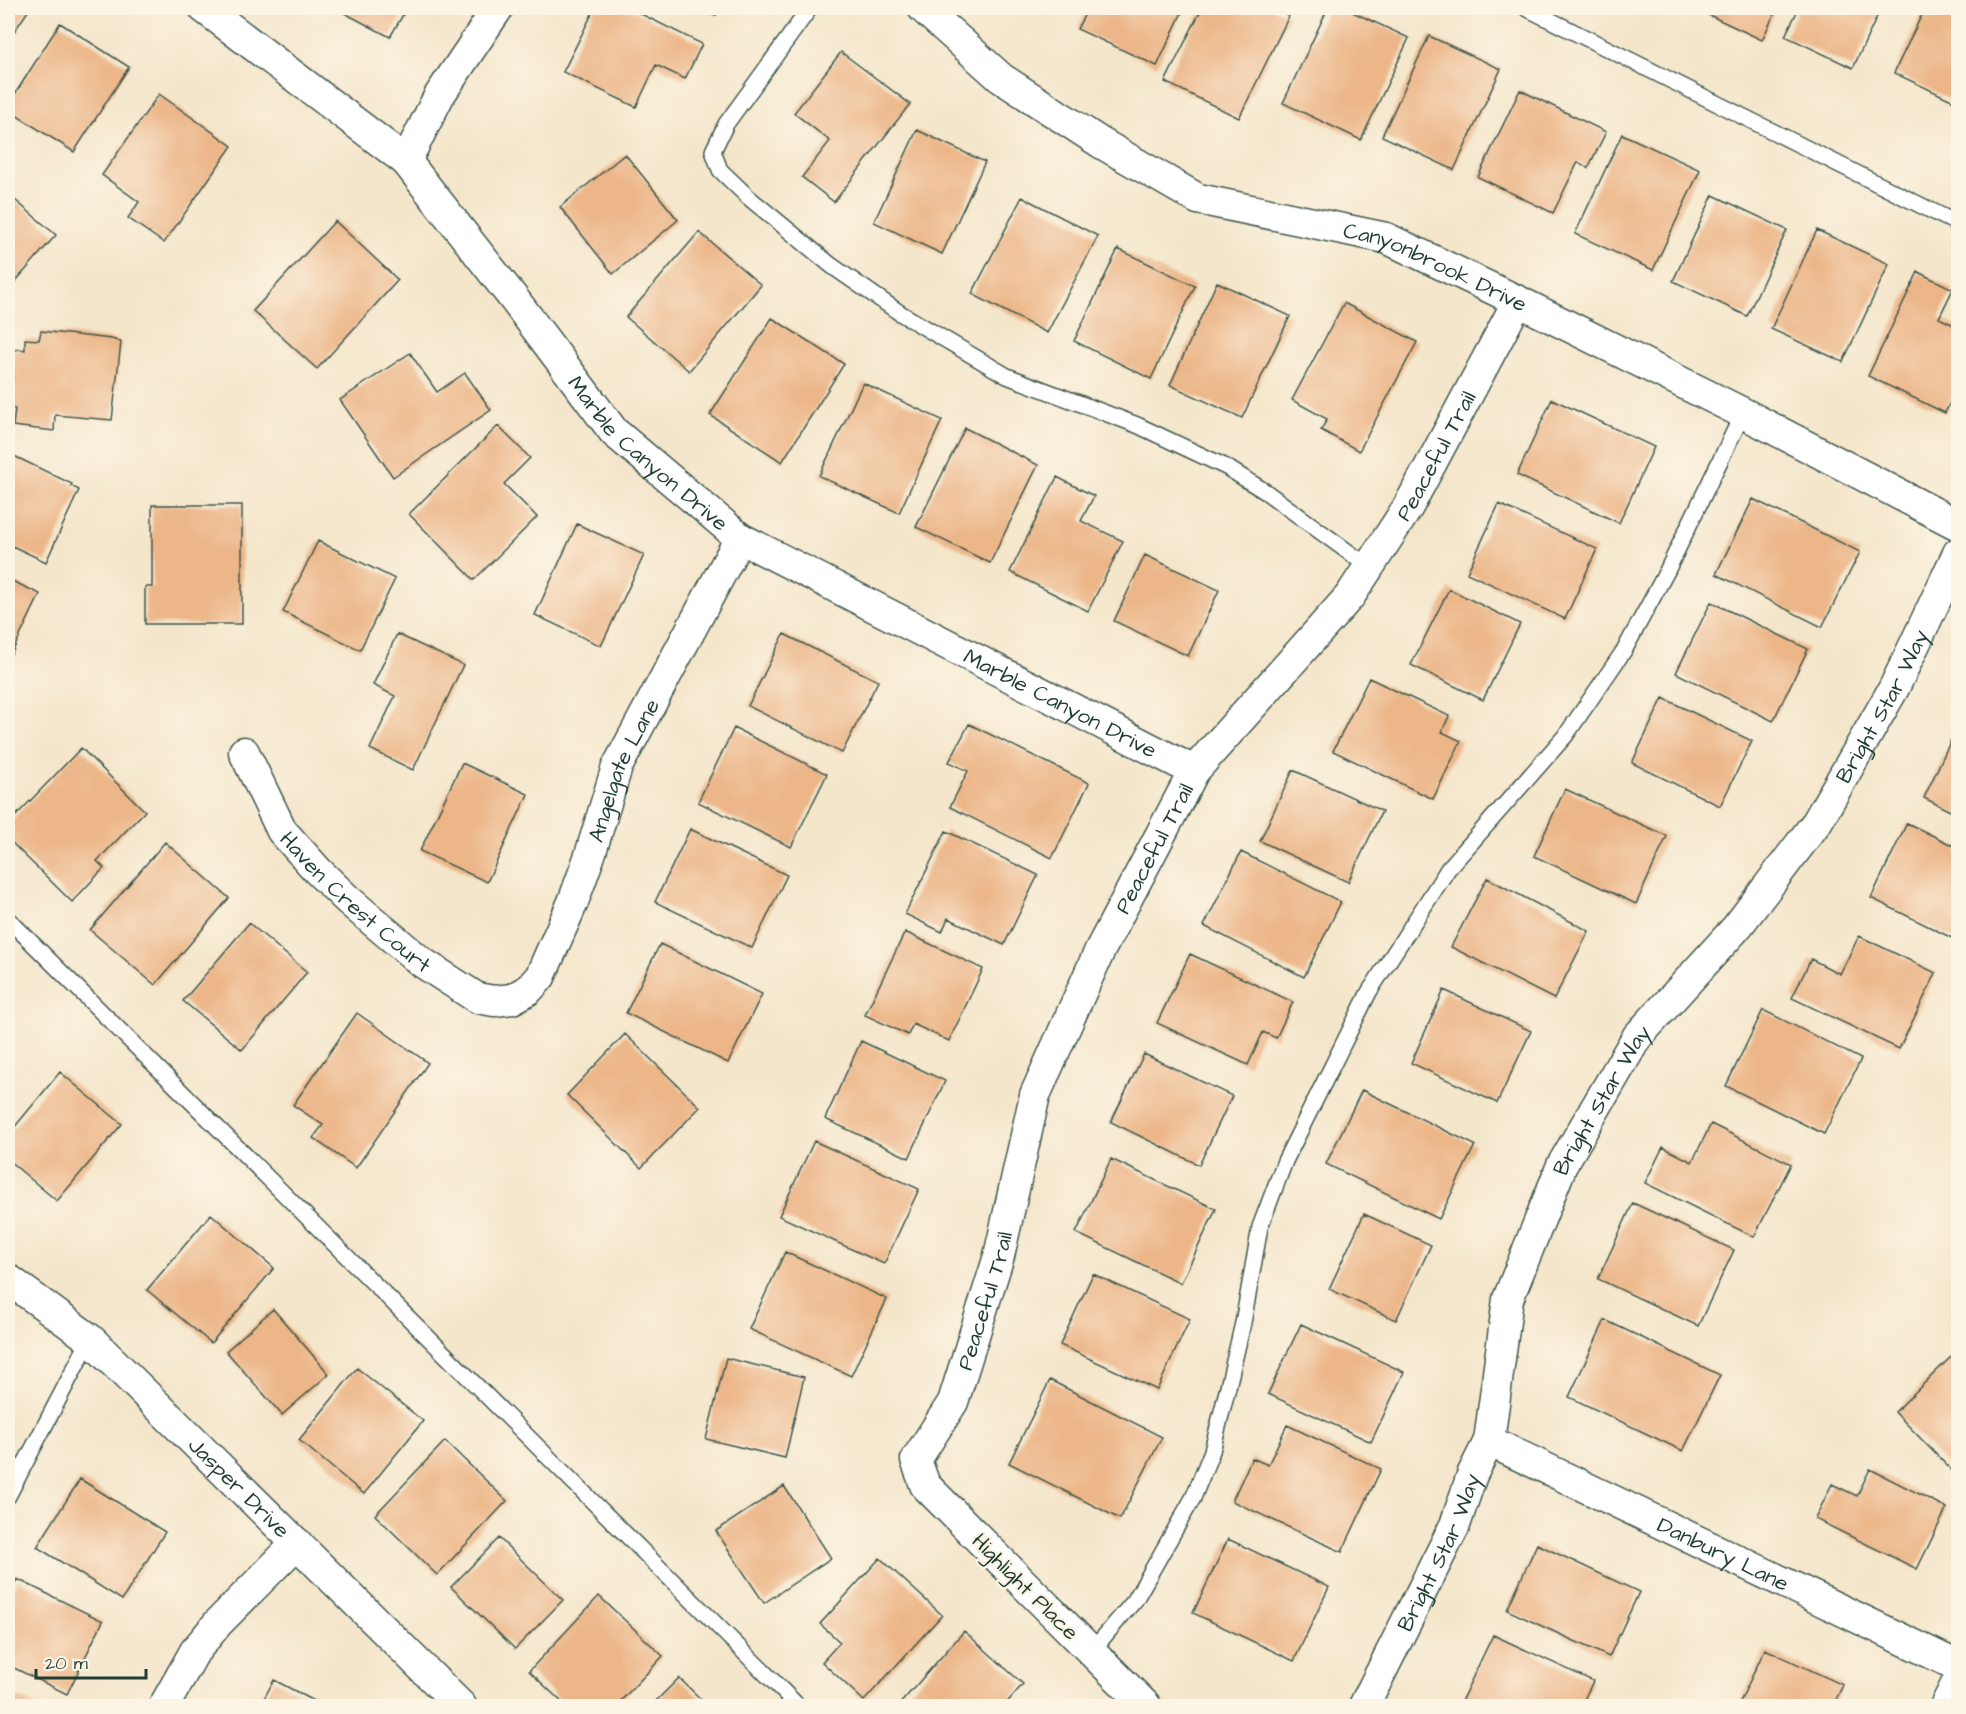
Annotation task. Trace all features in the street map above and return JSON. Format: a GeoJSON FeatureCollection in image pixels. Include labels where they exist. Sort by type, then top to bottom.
{"type":"FeatureCollection","features":[{"type":"Feature","properties":{"kind":"street","name":"Marble Canyon Drive"},"geometry":{"type":"LineString","coordinates":[[204,8],[406,161],[614,432],[740,538],[1194,771]]}},
{"type":"Feature","properties":{"kind":"street"},"geometry":{"type":"LineString","coordinates":[[406,161],[439,96],[498,8]]}},
{"type":"Feature","properties":{"kind":"street","name":"Canyonbrook Drive"},"geometry":{"type":"LineString","coordinates":[[923,8],[1001,78],[1101,143],[1198,199],[1386,238],[1743,413],[1959,525]]}},
{"type":"Feature","properties":{"kind":"street","name":"Peaceful Trail"},"geometry":{"type":"LineString","coordinates":[[916,1460],[953,1402],[999,1256],[1035,1095],[1100,950],[1194,771],[1350,596],[1408,507],[1518,301]]}},
{"type":"Feature","properties":{"kind":"street","name":"Angelgate Lane"},"geometry":{"type":"LineString","coordinates":[[512,999],[528,990],[540,977],[573,902],[617,767],[740,538]]}},
{"type":"Feature","properties":{"kind":"street","name":"Bright Star Way"},"geometry":{"type":"LineString","coordinates":[[1364,1707],[1455,1525],[1472,1475],[1489,1441],[1508,1299],[1562,1165],[1637,1037],[1737,927],[1817,822],[1894,688],[1959,553]]}},
{"type":"Feature","properties":{"kind":"street","name":"Haven Crest Court"},"geometry":{"type":"LineString","coordinates":[[244,752],[282,831],[348,900],[420,962],[477,998],[494,1001],[512,999]]}},
{"type":"Feature","properties":{"kind":"street","name":"Jasper Drive"},"geometry":{"type":"LineString","coordinates":[[8,1279],[90,1339],[460,1707]]}},
{"type":"Feature","properties":{"kind":"street","name":"Danbury Lane"},"geometry":{"type":"LineString","coordinates":[[1489,1441],[1959,1666]]}},
{"type":"Feature","properties":{"kind":"street","name":"Highlight Place"},"geometry":{"type":"LineString","coordinates":[[916,1460],[925,1485],[1146,1707]]}},
{"type":"Feature","properties":{"kind":"street"},"geometry":{"type":"LineString","coordinates":[[164,1707],[195,1651],[218,1623],[297,1543]]}},
{"type":"Feature","properties":{"kind":"street"},"geometry":{"type":"LineString","coordinates":[[1947,1707],[1959,1684]]}},
{"type":"Feature","properties":{"kind":"lane"},"geometry":{"type":"LineString","coordinates":[[810,8],[726,124],[713,151],[720,170],[748,197],[832,266],[900,313],[1007,376],[1137,425],[1226,467],[1266,492],[1369,567]]}},
{"type":"Feature","properties":{"kind":"lane"},"geometry":{"type":"LineString","coordinates":[[1527,8],[1959,224]]}},
{"type":"Feature","properties":{"kind":"lane"},"geometry":{"type":"LineString","coordinates":[[1091,1652],[1135,1600],[1193,1498],[1212,1451],[1228,1387],[1243,1323],[1260,1227],[1285,1161],[1369,992],[1448,868],[1566,735],[1625,649],[1667,571],[1743,413]]}},
{"type":"Feature","properties":{"kind":"lane"},"geometry":{"type":"LineString","coordinates":[[8,919],[798,1707]]}},
{"type":"Feature","properties":{"kind":"lane"},"geometry":{"type":"LineString","coordinates":[[8,1496],[90,1339]]}},
{"type":"Feature","properties":{"kind":"building"},"geometry":{"type":"Polygon","coordinates":[[[8,8],[30,8],[8,41],[8,8]]]}},
{"type":"Feature","properties":{"kind":"building"},"geometry":{"type":"Polygon","coordinates":[[[335,8],[407,8],[390,37],[335,8]]]}},
{"type":"Feature","properties":{"kind":"building"},"geometry":{"type":"Polygon","coordinates":[[[595,8],[629,8],[702,44],[685,79],[656,65],[636,107],[563,72],[595,8]]]}},
{"type":"Feature","properties":{"kind":"building"},"geometry":{"type":"Polygon","coordinates":[[[699,8],[720,8],[716,15],[699,8]]]}},
{"type":"Feature","properties":{"kind":"building"},"geometry":{"type":"Polygon","coordinates":[[[1088,8],[1184,8],[1157,66],[1077,29],[1088,8]]]}},
{"type":"Feature","properties":{"kind":"building"},"geometry":{"type":"Polygon","coordinates":[[[1202,8],[1273,8],[1289,16],[1239,118],[1165,82],[1202,8]]]}},
{"type":"Feature","properties":{"kind":"building"},"geometry":{"type":"Polygon","coordinates":[[[1328,8],[1344,8],[1409,38],[1361,140],[1283,103],[1328,8]]]}},
{"type":"Feature","properties":{"kind":"building"},"geometry":{"type":"Polygon","coordinates":[[[1694,8],[1777,8],[1762,40],[1694,8]]]}},
{"type":"Feature","properties":{"kind":"building"},"geometry":{"type":"Polygon","coordinates":[[[1799,8],[1881,8],[1853,68],[1785,36],[1799,8]]]}},
{"type":"Feature","properties":{"kind":"building"},"geometry":{"type":"Polygon","coordinates":[[[1925,8],[1948,8],[1958,12],[1958,103],[1894,73],[1925,8]]]}},
{"type":"Feature","properties":{"kind":"building"},"geometry":{"type":"Polygon","coordinates":[[[60,23],[129,67],[74,152],[8,110],[8,105],[60,23]]]}},
{"type":"Feature","properties":{"kind":"building"},"geometry":{"type":"Polygon","coordinates":[[[1429,36],[1501,69],[1454,170],[1382,136],[1429,36]]]}},
{"type":"Feature","properties":{"kind":"building"},"geometry":{"type":"Polygon","coordinates":[[[841,52],[910,104],[834,202],[802,177],[830,141],[794,113],[841,52]]]}},
{"type":"Feature","properties":{"kind":"building"},"geometry":{"type":"Polygon","coordinates":[[[1520,90],[1606,132],[1588,168],[1578,162],[1553,213],[1478,177],[1520,90]]]}},
{"type":"Feature","properties":{"kind":"building"},"geometry":{"type":"Polygon","coordinates":[[[159,94],[232,146],[164,243],[128,218],[139,202],[102,175],[159,94]]]}},
{"type":"Feature","properties":{"kind":"building"},"geometry":{"type":"Polygon","coordinates":[[[917,130],[985,162],[942,254],[874,222],[917,130]]]}},
{"type":"Feature","properties":{"kind":"building"},"geometry":{"type":"Polygon","coordinates":[[[1622,134],[1700,170],[1653,270],[1575,234],[1622,134]]]}},
{"type":"Feature","properties":{"kind":"building"},"geometry":{"type":"Polygon","coordinates":[[[625,154],[678,220],[613,274],[560,207],[625,154]]]}},
{"type":"Feature","properties":{"kind":"building"},"geometry":{"type":"Polygon","coordinates":[[[8,194],[56,235],[8,290],[8,194]]]}},
{"type":"Feature","properties":{"kind":"building"},"geometry":{"type":"Polygon","coordinates":[[[1713,195],[1787,230],[1747,316],[1673,281],[1713,195]]]}},
{"type":"Feature","properties":{"kind":"building"},"geometry":{"type":"Polygon","coordinates":[[[1022,197],[1098,236],[1047,333],[972,294],[1022,197]]]}},
{"type":"Feature","properties":{"kind":"building"},"geometry":{"type":"Polygon","coordinates":[[[335,221],[398,280],[317,369],[253,311],[335,221]]]}},
{"type":"Feature","properties":{"kind":"building"},"geometry":{"type":"Polygon","coordinates":[[[1817,230],[1889,264],[1843,362],[1771,329],[1817,230]]]}},
{"type":"Feature","properties":{"kind":"building"},"geometry":{"type":"Polygon","coordinates":[[[699,232],[761,285],[689,371],[626,317],[699,232]]]}},
{"type":"Feature","properties":{"kind":"building"},"geometry":{"type":"Polygon","coordinates":[[[1118,249],[1195,286],[1151,379],[1074,341],[1118,249]]]}},
{"type":"Feature","properties":{"kind":"building"},"geometry":{"type":"Polygon","coordinates":[[[1918,272],[1953,289],[1939,318],[1958,327],[1958,386],[1945,413],[1868,376],[1918,272]]]}},
{"type":"Feature","properties":{"kind":"building"},"geometry":{"type":"Polygon","coordinates":[[[1217,282],[1290,316],[1242,418],[1170,385],[1217,282]]]}},
{"type":"Feature","properties":{"kind":"building"},"geometry":{"type":"Polygon","coordinates":[[[1344,303],[1417,342],[1359,451],[1321,430],[1327,419],[1292,400],[1344,303]]]}},
{"type":"Feature","properties":{"kind":"building"},"geometry":{"type":"Polygon","coordinates":[[[772,318],[844,364],[782,462],[710,415],[772,318]]]}},
{"type":"Feature","properties":{"kind":"building"},"geometry":{"type":"Polygon","coordinates":[[[41,331],[121,342],[112,420],[55,415],[54,431],[13,426],[15,409],[10,408],[13,375],[10,375],[13,351],[25,350],[25,339],[39,340],[41,331]]]}},
{"type":"Feature","properties":{"kind":"building"},"geometry":{"type":"Polygon","coordinates":[[[410,353],[437,392],[465,373],[491,410],[393,477],[340,400],[410,353]]]}},
{"type":"Feature","properties":{"kind":"building"},"geometry":{"type":"Polygon","coordinates":[[[863,383],[942,420],[899,513],[819,476],[863,383]]]}},
{"type":"Feature","properties":{"kind":"building"},"geometry":{"type":"Polygon","coordinates":[[[1552,399],[1654,447],[1619,523],[1517,475],[1552,399]]]}},
{"type":"Feature","properties":{"kind":"building"},"geometry":{"type":"Polygon","coordinates":[[[498,426],[530,458],[504,484],[537,517],[474,580],[409,514],[498,426]]]}},
{"type":"Feature","properties":{"kind":"building"},"geometry":{"type":"Polygon","coordinates":[[[965,428],[1038,465],[990,563],[916,527],[965,428]]]}},
{"type":"Feature","properties":{"kind":"building"},"geometry":{"type":"Polygon","coordinates":[[[8,453],[72,484],[71,486],[79,490],[46,562],[8,544],[8,453]]]}},
{"type":"Feature","properties":{"kind":"building"},"geometry":{"type":"Polygon","coordinates":[[[1057,477],[1094,496],[1081,521],[1123,541],[1088,611],[1010,572],[1057,477]]]}},
{"type":"Feature","properties":{"kind":"building"},"geometry":{"type":"Polygon","coordinates":[[[1753,499],[1860,552],[1822,627],[1716,574],[1753,499]]]}},
{"type":"Feature","properties":{"kind":"building"},"geometry":{"type":"Polygon","coordinates":[[[1499,504],[1597,549],[1565,619],[1467,573],[1499,504]]]}},
{"type":"Feature","properties":{"kind":"building"},"geometry":{"type":"Polygon","coordinates":[[[152,505],[242,505],[242,624],[145,624],[145,587],[152,587],[152,505]]]}},
{"type":"Feature","properties":{"kind":"building"},"geometry":{"type":"Polygon","coordinates":[[[577,524],[644,555],[601,646],[535,615],[577,524]]]}},
{"type":"Feature","properties":{"kind":"building"},"geometry":{"type":"Polygon","coordinates":[[[318,541],[395,579],[360,650],[283,612],[318,541]]]}},
{"type":"Feature","properties":{"kind":"building"},"geometry":{"type":"Polygon","coordinates":[[[1145,555],[1219,590],[1188,656],[1114,621],[1145,555]]]}},
{"type":"Feature","properties":{"kind":"building"},"geometry":{"type":"Polygon","coordinates":[[[8,579],[40,594],[8,661],[8,579]]]}},
{"type":"Feature","properties":{"kind":"building"},"geometry":{"type":"Polygon","coordinates":[[[1449,589],[1520,624],[1483,700],[1411,665],[1449,589]]]}},
{"type":"Feature","properties":{"kind":"building"},"geometry":{"type":"Polygon","coordinates":[[[1711,602],[1808,649],[1773,721],[1676,673],[1711,602]]]}},
{"type":"Feature","properties":{"kind":"building"},"geometry":{"type":"Polygon","coordinates":[[[397,634],[463,665],[413,770],[370,749],[395,696],[373,685],[397,634]]]}},
{"type":"Feature","properties":{"kind":"building"},"geometry":{"type":"Polygon","coordinates":[[[784,634],[878,681],[842,753],[748,706],[784,634]]]}},
{"type":"Feature","properties":{"kind":"building"},"geometry":{"type":"Polygon","coordinates":[[[1369,678],[1449,716],[1442,732],[1461,741],[1433,799],[1333,751],[1369,678]]]}},
{"type":"Feature","properties":{"kind":"building"},"geometry":{"type":"Polygon","coordinates":[[[1663,698],[1752,741],[1720,806],[1632,763],[1663,698]]]}},
{"type":"Feature","properties":{"kind":"building"},"geometry":{"type":"Polygon","coordinates":[[[969,724],[1089,783],[1052,858],[950,807],[968,771],[949,762],[969,724]]]}},
{"type":"Feature","properties":{"kind":"building"},"geometry":{"type":"Polygon","coordinates":[[[734,728],[827,774],[791,847],[698,802],[734,728]]]}},
{"type":"Feature","properties":{"kind":"building"},"geometry":{"type":"Polygon","coordinates":[[[1958,728],[1958,815],[1924,798],[1958,728]]]}},
{"type":"Feature","properties":{"kind":"building"},"geometry":{"type":"Polygon","coordinates":[[[81,748],[145,811],[97,861],[104,868],[72,902],[8,839],[8,824],[81,748]]]}},
{"type":"Feature","properties":{"kind":"building"},"geometry":{"type":"Polygon","coordinates":[[[462,763],[528,794],[487,882],[420,851],[462,763]]]}},
{"type":"Feature","properties":{"kind":"building"},"geometry":{"type":"Polygon","coordinates":[[[1293,770],[1382,811],[1348,882],[1260,841],[1293,770]]]}},
{"type":"Feature","properties":{"kind":"building"},"geometry":{"type":"Polygon","coordinates":[[[1565,789],[1667,836],[1636,904],[1534,856],[1565,789]]]}},
{"type":"Feature","properties":{"kind":"building"},"geometry":{"type":"Polygon","coordinates":[[[1907,823],[1958,848],[1958,941],[1871,898],[1907,823]]]}},
{"type":"Feature","properties":{"kind":"building"},"geometry":{"type":"Polygon","coordinates":[[[690,829],[787,875],[752,948],[655,902],[690,829]]]}},
{"type":"Feature","properties":{"kind":"building"},"geometry":{"type":"Polygon","coordinates":[[[946,831],[1038,875],[1004,945],[948,918],[942,932],[905,914],[946,831]]]}},
{"type":"Feature","properties":{"kind":"building"},"geometry":{"type":"Polygon","coordinates":[[[165,842],[229,898],[155,985],[90,930],[165,842]]]}},
{"type":"Feature","properties":{"kind":"building"},"geometry":{"type":"Polygon","coordinates":[[[1241,852],[1341,902],[1304,977],[1204,926],[1241,852]]]}},
{"type":"Feature","properties":{"kind":"building"},"geometry":{"type":"Polygon","coordinates":[[[1487,878],[1589,931],[1554,999],[1451,947],[1487,878]]]}},
{"type":"Feature","properties":{"kind":"building"},"geometry":{"type":"Polygon","coordinates":[[[249,923],[307,972],[242,1050],[183,1001],[249,923]]]}},
{"type":"Feature","properties":{"kind":"building"},"geometry":{"type":"Polygon","coordinates":[[[905,932],[983,969],[949,1041],[913,1024],[908,1035],[865,1015],[905,932]]]}},
{"type":"Feature","properties":{"kind":"building"},"geometry":{"type":"Polygon","coordinates":[[[1859,936],[1936,973],[1899,1049],[1792,998],[1811,959],[1840,974],[1859,936]]]}},
{"type":"Feature","properties":{"kind":"building"},"geometry":{"type":"Polygon","coordinates":[[[660,944],[762,994],[728,1063],[626,1013],[660,944]]]}},
{"type":"Feature","properties":{"kind":"building"},"geometry":{"type":"Polygon","coordinates":[[[1190,954],[1293,1002],[1276,1038],[1263,1032],[1248,1065],[1157,1023],[1190,954]]]}},
{"type":"Feature","properties":{"kind":"building"},"geometry":{"type":"Polygon","coordinates":[[[1444,990],[1531,1031],[1497,1103],[1411,1063],[1444,990]]]}},
{"type":"Feature","properties":{"kind":"building"},"geometry":{"type":"Polygon","coordinates":[[[1763,1010],[1861,1059],[1824,1134],[1726,1086],[1763,1010]]]}},
{"type":"Feature","properties":{"kind":"building"},"geometry":{"type":"Polygon","coordinates":[[[357,1013],[428,1063],[356,1168],[313,1138],[323,1125],[293,1105],[357,1013]]]}},
{"type":"Feature","properties":{"kind":"building"},"geometry":{"type":"Polygon","coordinates":[[[625,1034],[700,1107],[641,1168],[567,1095],[625,1034]]]}},
{"type":"Feature","properties":{"kind":"building"},"geometry":{"type":"Polygon","coordinates":[[[861,1041],[945,1081],[909,1158],[825,1119],[861,1041]]]}},
{"type":"Feature","properties":{"kind":"building"},"geometry":{"type":"Polygon","coordinates":[[[1144,1054],[1232,1096],[1199,1165],[1111,1122],[1144,1054]]]}},
{"type":"Feature","properties":{"kind":"building"},"geometry":{"type":"Polygon","coordinates":[[[60,1072],[122,1124],[57,1201],[8,1160],[8,1135],[60,1072]]]}},
{"type":"Feature","properties":{"kind":"building"},"geometry":{"type":"Polygon","coordinates":[[[1362,1090],[1475,1145],[1439,1219],[1326,1164],[1362,1090]]]}},
{"type":"Feature","properties":{"kind":"building"},"geometry":{"type":"Polygon","coordinates":[[[1711,1124],[1791,1164],[1754,1237],[1645,1183],[1663,1147],[1692,1162],[1711,1124]]]}},
{"type":"Feature","properties":{"kind":"building"},"geometry":{"type":"Polygon","coordinates":[[[814,1141],[919,1189],[884,1264],[779,1216],[814,1141]]]}},
{"type":"Feature","properties":{"kind":"building"},"geometry":{"type":"Polygon","coordinates":[[[1111,1159],[1216,1209],[1181,1283],[1076,1233],[1111,1159]]]}},
{"type":"Feature","properties":{"kind":"building"},"geometry":{"type":"Polygon","coordinates":[[[1633,1203],[1734,1250],[1698,1326],[1598,1279],[1633,1203]]]}},
{"type":"Feature","properties":{"kind":"building"},"geometry":{"type":"Polygon","coordinates":[[[211,1214],[274,1268],[211,1343],[147,1290],[211,1214]]]}},
{"type":"Feature","properties":{"kind":"building"},"geometry":{"type":"Polygon","coordinates":[[[1364,1214],[1431,1245],[1396,1320],[1329,1289],[1364,1214]]]}},
{"type":"Feature","properties":{"kind":"building"},"geometry":{"type":"Polygon","coordinates":[[[785,1252],[887,1299],[851,1376],[749,1329],[785,1252]]]}},
{"type":"Feature","properties":{"kind":"building"},"geometry":{"type":"Polygon","coordinates":[[[1093,1274],[1190,1319],[1157,1390],[1060,1345],[1093,1274]]]}},
{"type":"Feature","properties":{"kind":"building"},"geometry":{"type":"Polygon","coordinates":[[[273,1309],[329,1374],[282,1415],[226,1351],[273,1309]]]}},
{"type":"Feature","properties":{"kind":"building"},"geometry":{"type":"Polygon","coordinates":[[[1605,1320],[1720,1375],[1683,1451],[1569,1397],[1605,1320]]]}},
{"type":"Feature","properties":{"kind":"building"},"geometry":{"type":"Polygon","coordinates":[[[1301,1324],[1404,1372],[1371,1442],[1268,1394],[1301,1324]]]}},
{"type":"Feature","properties":{"kind":"building"},"geometry":{"type":"Polygon","coordinates":[[[1957,1351],[1958,1353],[1958,1477],[1895,1412],[1957,1351]]]}},
{"type":"Feature","properties":{"kind":"building"},"geometry":{"type":"Polygon","coordinates":[[[726,1358],[804,1377],[785,1458],[706,1439],[726,1358]]]}},
{"type":"Feature","properties":{"kind":"building"},"geometry":{"type":"Polygon","coordinates":[[[357,1368],[423,1421],[364,1494],[299,1440],[357,1368]]]}},
{"type":"Feature","properties":{"kind":"building"},"geometry":{"type":"Polygon","coordinates":[[[1050,1380],[1162,1437],[1120,1519],[1009,1463],[1050,1380]]]}},
{"type":"Feature","properties":{"kind":"building"},"geometry":{"type":"Polygon","coordinates":[[[1287,1425],[1381,1469],[1342,1552],[1232,1501],[1252,1458],[1268,1465],[1287,1425]]]}},
{"type":"Feature","properties":{"kind":"building"},"geometry":{"type":"Polygon","coordinates":[[[445,1441],[507,1501],[437,1575],[375,1515],[445,1441]]]}},
{"type":"Feature","properties":{"kind":"building"},"geometry":{"type":"Polygon","coordinates":[[[1870,1469],[1947,1508],[1917,1569],[1815,1519],[1832,1484],[1857,1496],[1870,1469]]]}},
{"type":"Feature","properties":{"kind":"building"},"geometry":{"type":"Polygon","coordinates":[[[80,1479],[165,1532],[122,1600],[37,1547],[80,1479]]]}},
{"type":"Feature","properties":{"kind":"building"},"geometry":{"type":"Polygon","coordinates":[[[784,1486],[831,1558],[764,1603],[716,1531],[784,1486]]]}},
{"type":"Feature","properties":{"kind":"building"},"geometry":{"type":"Polygon","coordinates":[[[499,1538],[563,1600],[515,1649],[451,1587],[499,1538]]]}},
{"type":"Feature","properties":{"kind":"building"},"geometry":{"type":"Polygon","coordinates":[[[1228,1539],[1329,1587],[1294,1661],[1193,1613],[1228,1539]]]}},
{"type":"Feature","properties":{"kind":"building"},"geometry":{"type":"Polygon","coordinates":[[[1537,1544],[1639,1592],[1609,1657],[1507,1610],[1537,1544]]]}},
{"type":"Feature","properties":{"kind":"building"},"geometry":{"type":"Polygon","coordinates":[[[880,1558],[942,1615],[864,1701],[822,1662],[840,1642],[820,1624],[880,1558]]]}},
{"type":"Feature","properties":{"kind":"building"},"geometry":{"type":"Polygon","coordinates":[[[17,1579],[103,1621],[67,1694],[8,1665],[8,1598],[17,1579]]]}},
{"type":"Feature","properties":{"kind":"building"},"geometry":{"type":"Polygon","coordinates":[[[599,1596],[663,1656],[616,1706],[566,1706],[529,1671],[599,1596]]]}},
{"type":"Feature","properties":{"kind":"building"},"geometry":{"type":"Polygon","coordinates":[[[964,1631],[1023,1684],[1004,1706],[898,1706],[964,1631]]]}},
{"type":"Feature","properties":{"kind":"building"},"geometry":{"type":"Polygon","coordinates":[[[1493,1635],[1593,1681],[1581,1706],[1459,1706],[1493,1635]]]}},
{"type":"Feature","properties":{"kind":"building"},"geometry":{"type":"Polygon","coordinates":[[[1765,1649],[1843,1685],[1833,1706],[1738,1706],[1765,1649]]]}},
{"type":"Feature","properties":{"kind":"building"},"geometry":{"type":"Polygon","coordinates":[[[679,1678],[708,1706],[651,1706],[679,1678]]]}},
{"type":"Feature","properties":{"kind":"building"},"geometry":{"type":"Polygon","coordinates":[[[274,1680],[324,1706],[260,1706],[274,1680]]]}},
{"type":"Feature","properties":{"kind":"building"},"geometry":{"type":"Polygon","coordinates":[[[8,1693],[37,1706],[8,1706],[8,1693]]]}}]}
